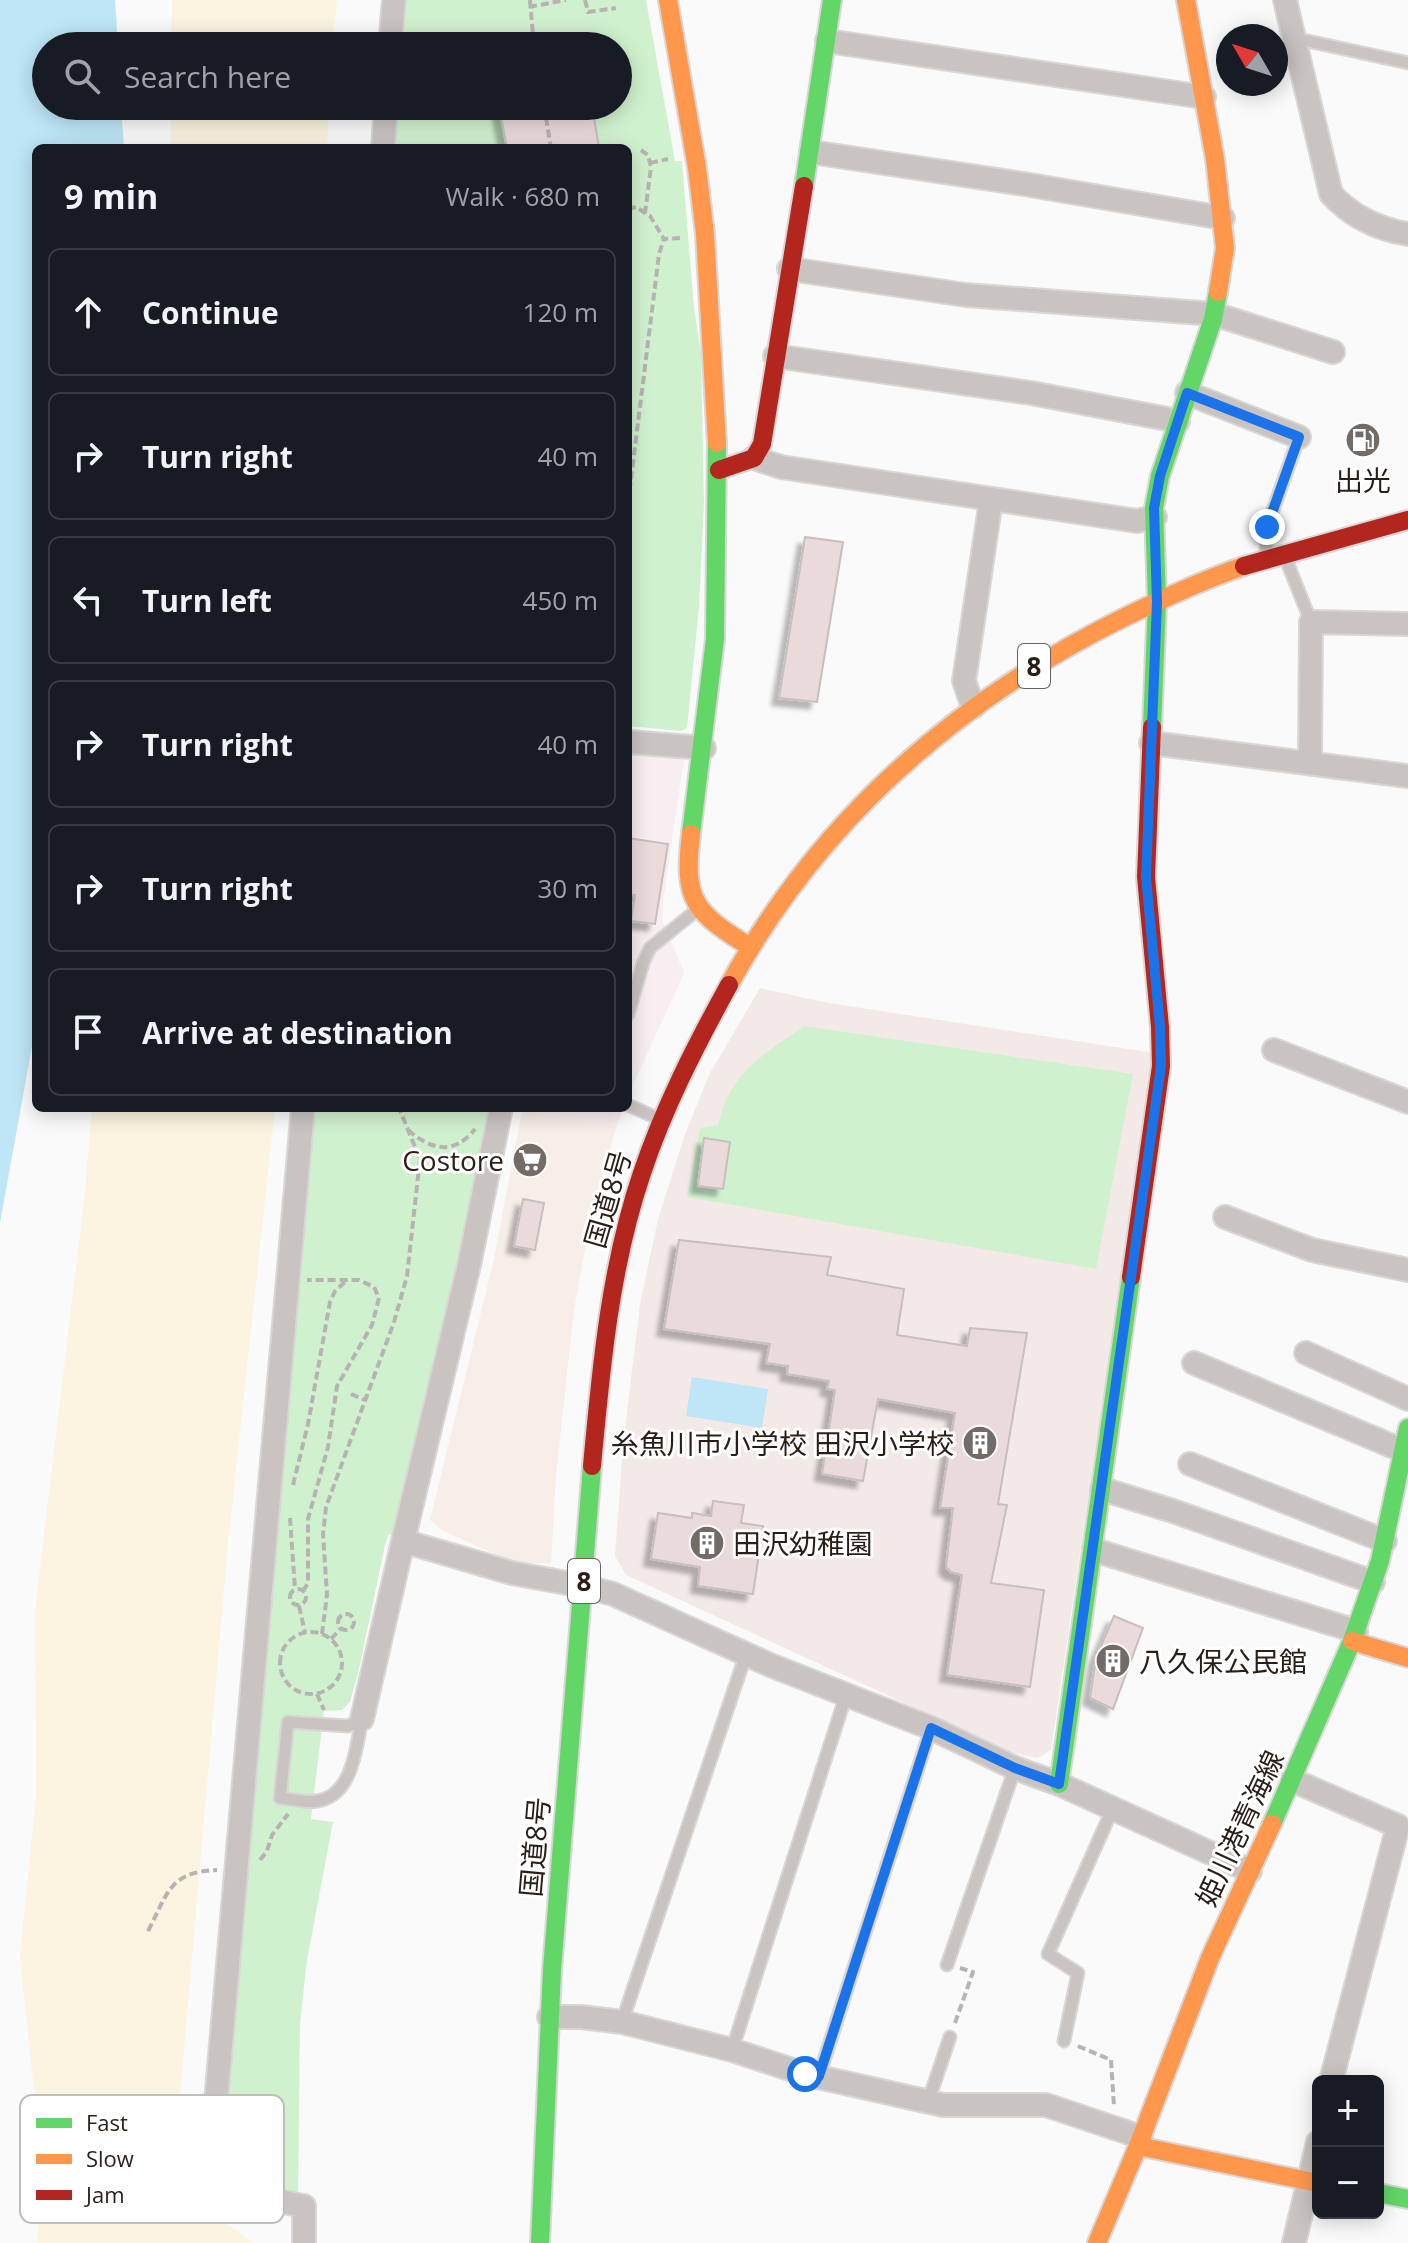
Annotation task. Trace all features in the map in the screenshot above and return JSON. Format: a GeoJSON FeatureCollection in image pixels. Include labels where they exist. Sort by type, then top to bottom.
{"type":"FeatureCollection","features":[{"type":"Feature","properties":{"kind":"main road"},"geometry":{"type":"LineString","coordinates":[[668,0],[705,234],[719,470],[718,593],[704,748],[687,870],[693,901],[699,909],[720,928],[750,947]]}},
{"type":"Feature","properties":{"kind":"main road"},"geometry":{"type":"LineString","coordinates":[[719,470],[754,458],[762,444],[811,152],[832,0]]}},
{"type":"Feature","properties":{"kind":"main road"},"geometry":{"type":"LineString","coordinates":[[1059,1784],[1161,1066],[1146,877],[1157,602],[1155,517],[1160,476],[1214,314],[1225,248],[1204,97],[1186,0]]}},
{"type":"Feature","properties":{"kind":"main road","name":"国道8号"},"geometry":{"type":"LineString","coordinates":[[540,2243],[549,2017],[593,1447],[608,1311],[635,1192],[661,1120],[724,993],[750,947],[852,817],[912,756],[973,707],[1094,632],[1157,602],[1231,571],[1408,521]]}},
{"type":"Feature","properties":{"kind":"main road","name":"姫川港青海線"},"geometry":{"type":"LineString","coordinates":[[1097,2243],[1140,2142],[1210,1958],[1354,1636],[1385,1541],[1405,1453]]}},
{"type":"Feature","properties":{"kind":"main road"},"geometry":{"type":"LineString","coordinates":[[1354,1636],[1408,1658]]}},
{"type":"Feature","properties":{"kind":"main road"},"geometry":{"type":"LineString","coordinates":[[1140,2142],[1312,2182]]}},
{"type":"Feature","properties":{"kind":"main road"},"geometry":{"type":"LineString","coordinates":[[1384,2194],[1408,2199]]}},
{"type":"Feature","properties":{"kind":"street"},"geometry":{"type":"LineString","coordinates":[[391,32],[394,0]]}},
{"type":"Feature","properties":{"kind":"street"},"geometry":{"type":"LineString","coordinates":[[1285,0],[1331,194],[1356,215],[1380,227],[1408,234]]}},
{"type":"Feature","properties":{"kind":"street"},"geometry":{"type":"LineString","coordinates":[[827,41],[1204,97]]}},
{"type":"Feature","properties":{"kind":"street"},"geometry":{"type":"LineString","coordinates":[[383,144],[385,120]]}},
{"type":"Feature","properties":{"kind":"street"},"geometry":{"type":"LineString","coordinates":[[811,152],[1223,218]]}},
{"type":"Feature","properties":{"kind":"street"},"geometry":{"type":"LineString","coordinates":[[789,269],[966,295],[1214,314],[1333,352]]}},
{"type":"Feature","properties":{"kind":"street"},"geometry":{"type":"LineString","coordinates":[[775,356],[1031,393],[1178,421]]}},
{"type":"Feature","properties":{"kind":"street"},"geometry":{"type":"LineString","coordinates":[[1187,393],[1299,437]]}},
{"type":"Feature","properties":{"kind":"street"},"geometry":{"type":"LineString","coordinates":[[754,458],[781,467],[991,500],[1137,521],[1155,517]]}},
{"type":"Feature","properties":{"kind":"street"},"geometry":{"type":"LineString","coordinates":[[973,707],[964,681],[991,500]]}},
{"type":"Feature","properties":{"kind":"street"},"geometry":{"type":"LineString","coordinates":[[1310,763],[1311,622],[1408,624]]}},
{"type":"Feature","properties":{"kind":"street"},"geometry":{"type":"LineString","coordinates":[[632,742],[704,748]]}},
{"type":"Feature","properties":{"kind":"street"},"geometry":{"type":"LineString","coordinates":[[1151,743],[1408,776]]}},
{"type":"Feature","properties":{"kind":"street"},"geometry":{"type":"LineString","coordinates":[[1274,1050],[1408,1102]]}},
{"type":"Feature","properties":{"kind":"street"},"geometry":{"type":"LineString","coordinates":[[217,2095],[303,1112]]}},
{"type":"Feature","properties":{"kind":"street"},"geometry":{"type":"LineString","coordinates":[[362,1719],[469,1265],[500,1112]]}},
{"type":"Feature","properties":{"kind":"street"},"geometry":{"type":"LineString","coordinates":[[1225,1217],[1312,1250],[1408,1270]]}},
{"type":"Feature","properties":{"kind":"street"},"geometry":{"type":"LineString","coordinates":[[1306,1353],[1408,1399]]}},
{"type":"Feature","properties":{"kind":"street"},"geometry":{"type":"LineString","coordinates":[[1194,1363],[1405,1453]]}},
{"type":"Feature","properties":{"kind":"street"},"geometry":{"type":"LineString","coordinates":[[1190,1464],[1385,1541]]}},
{"type":"Feature","properties":{"kind":"street"},"geometry":{"type":"LineString","coordinates":[[1102,1489],[1373,1582]]}},
{"type":"Feature","properties":{"kind":"street"},"geometry":{"type":"LineString","coordinates":[[403,1541],[512,1573],[613,1594],[846,1695],[931,1728],[1250,1871]]}},
{"type":"Feature","properties":{"kind":"street"},"geometry":{"type":"LineString","coordinates":[[1094,1550],[1354,1636]]}},
{"type":"Feature","properties":{"kind":"street"},"geometry":{"type":"LineString","coordinates":[[1292,1780],[1398,1826],[1333,2075]]}},
{"type":"Feature","properties":{"kind":"street"},"geometry":{"type":"LineString","coordinates":[[549,2017],[622,2022],[819,2076],[943,2105],[1046,2105],[1114,2128],[1140,2142]]}},
{"type":"Feature","properties":{"kind":"street"},"geometry":{"type":"LineString","coordinates":[[1294,2243],[1312,2188]]}},
{"type":"Feature","properties":{"kind":"street"},"geometry":{"type":"LineString","coordinates":[[284,2202],[304,2206],[304,2243]]}},
{"type":"Feature","properties":{"kind":"lane"},"geometry":{"type":"LineString","coordinates":[[1294,38],[1408,63]]}},
{"type":"Feature","properties":{"kind":"lane"},"geometry":{"type":"LineString","coordinates":[[1299,437],[1267,527],[1276,557],[1311,622]]}},
{"type":"Feature","properties":{"kind":"lane"},"geometry":{"type":"LineString","coordinates":[[632,1001],[650,948],[699,909]]}},
{"type":"Feature","properties":{"kind":"lane"},"geometry":{"type":"LineString","coordinates":[[632,1107],[661,1120]]}},
{"type":"Feature","properties":{"kind":"lane"},"geometry":{"type":"LineString","coordinates":[[622,2022],[747,1653]]}},
{"type":"Feature","properties":{"kind":"lane"},"geometry":{"type":"LineString","coordinates":[[732,2050],[846,1695]]}},
{"type":"Feature","properties":{"kind":"lane"},"geometry":{"type":"LineString","coordinates":[[362,1719],[349,1774],[331,1798],[319,1801],[280,1798],[288,1722],[348,1726],[362,1719]]}},
{"type":"Feature","properties":{"kind":"lane"},"geometry":{"type":"LineString","coordinates":[[819,2076],[931,1728]]}},
{"type":"Feature","properties":{"kind":"lane"},"geometry":{"type":"LineString","coordinates":[[947,1965],[1015,1768]]}},
{"type":"Feature","properties":{"kind":"lane"},"geometry":{"type":"LineString","coordinates":[[1064,2041],[1078,1973],[1048,1954],[1113,1808]]}},
{"type":"Feature","properties":{"kind":"lane"},"geometry":{"type":"LineString","coordinates":[[928,2102],[950,2037]]}},
{"type":"Feature","properties":{"kind":"path"},"geometry":{"type":"LineString","coordinates":[[530,0],[532,32]]}},
{"type":"Feature","properties":{"kind":"path"},"geometry":{"type":"LineString","coordinates":[[529,7],[566,0]]}},
{"type":"Feature","properties":{"kind":"path"},"geometry":{"type":"LineString","coordinates":[[585,0],[588,12],[616,8]]}},
{"type":"Feature","properties":{"kind":"path"},"geometry":{"type":"LineString","coordinates":[[546,120],[550,144]]}},
{"type":"Feature","properties":{"kind":"path"},"geometry":{"type":"LineString","coordinates":[[641,150],[648,155],[650,163],[645,213]]}},
{"type":"Feature","properties":{"kind":"path"},"geometry":{"type":"LineString","coordinates":[[650,163],[674,158]]}},
{"type":"Feature","properties":{"kind":"path"},"geometry":{"type":"LineString","coordinates":[[632,208],[636,207],[650,216],[664,239],[659,254],[632,471]]}},
{"type":"Feature","properties":{"kind":"path"},"geometry":{"type":"LineString","coordinates":[[664,239],[687,237]]}},
{"type":"Feature","properties":{"kind":"path"},"geometry":{"type":"LineString","coordinates":[[322,1634],[327,1595],[323,1534],[326,1507],[402,1296],[411,1252],[420,1159],[401,1112]]}},
{"type":"Feature","properties":{"kind":"path"},"geometry":{"type":"LineString","coordinates":[[406,1128],[424,1144],[446,1147],[466,1139],[480,1120]]}},
{"type":"Feature","properties":{"kind":"path"},"geometry":{"type":"LineString","coordinates":[[288,1280],[359,1280],[374,1287],[379,1298],[372,1325],[337,1386],[328,1447],[308,1519],[308,1583],[303,1591]]}},
{"type":"Feature","properties":{"kind":"path"},"geometry":{"type":"LineString","coordinates":[[293,1488],[330,1302],[335,1291],[346,1281]]}},
{"type":"Feature","properties":{"kind":"path"},"geometry":{"type":"LineString","coordinates":[[351,1394],[365,1400]]}},
{"type":"Feature","properties":{"kind":"path"},"geometry":{"type":"LineString","coordinates":[[290,1515],[295,1589],[289,1598],[291,1603],[299,1606]]}},
{"type":"Feature","properties":{"kind":"path"},"geometry":{"type":"LineString","coordinates":[[295,1589],[303,1591]]}},
{"type":"Feature","properties":{"kind":"path"},"geometry":{"type":"LineString","coordinates":[[299,1606],[306,1598],[303,1591]]}},
{"type":"Feature","properties":{"kind":"path"},"geometry":{"type":"LineString","coordinates":[[299,1606],[305,1633]]}},
{"type":"Feature","properties":{"kind":"path"},"geometry":{"type":"LineString","coordinates":[[331,1639],[341,1628]]}},
{"type":"Feature","properties":{"kind":"path"},"geometry":{"type":"LineString","coordinates":[[305,1633],[322,1634],[331,1639],[342,1658],[342,1669],[331,1687],[317,1694],[300,1693],[291,1688],[280,1671],[279,1661],[286,1643],[293,1637],[305,1633]]}},
{"type":"Feature","properties":{"kind":"path"},"geometry":{"type":"LineString","coordinates":[[317,1694],[324,1711],[330,1714]]}},
{"type":"Feature","properties":{"kind":"path"},"geometry":{"type":"LineString","coordinates":[[257,1862],[267,1851],[272,1835],[288,1817],[289,1799]]}},
{"type":"Feature","properties":{"kind":"path"},"geometry":{"type":"LineString","coordinates":[[148,1931],[170,1889],[186,1874],[212,1870]]}},
{"type":"Feature","properties":{"kind":"path"},"geometry":{"type":"LineString","coordinates":[[947,1965],[973,1972],[950,2037]]}},
{"type":"Feature","properties":{"kind":"path"},"geometry":{"type":"LineString","coordinates":[[1064,2041],[1111,2060],[1114,2128]]}},
{"type":"Feature","properties":{"kind":"shaded area"},"geometry":{"type":"Polygon","coordinates":[[[632,751],[681,756],[684,759],[663,902],[663,922],[684,973],[632,1087],[632,751]]]}},
{"type":"Feature","properties":{"kind":"shaded area"},"geometry":{"type":"Polygon","coordinates":[[[760,988],[829,1003],[1154,1053],[1051,1750],[1038,1758],[1013,1753],[626,1575],[615,1556],[623,1445],[640,1304],[658,1219],[685,1134],[710,1073],[760,988]]]}},
{"type":"Feature","properties":{"kind":"shaded area"},"geometry":{"type":"Polygon","coordinates":[[[522,1112],[617,1125],[592,1210],[574,1310],[556,1476],[551,1563],[515,1563],[443,1531],[430,1520],[494,1259],[522,1112]]]}},
{"type":"Feature","properties":{"kind":"shaded area"},"geometry":{"type":"Polygon","coordinates":[[[535,1112],[622,1112],[617,1125],[535,1112]]]}},
{"type":"Feature","properties":{"kind":"green space"},"geometry":{"type":"Polygon","coordinates":[[[400,0],[646,0],[675,161],[682,161],[694,308],[701,353],[704,504],[699,607],[687,728],[681,731],[632,726],[632,144],[390,144],[392,120],[632,120],[632,32],[398,32],[400,0]]]}},
{"type":"Feature","properties":{"kind":"green space"},"geometry":{"type":"Polygon","coordinates":[[[804,1026],[1133,1074],[1096,1269],[687,1197],[700,1128],[718,1125],[731,1090],[750,1066],[804,1026]]]}},
{"type":"Feature","properties":{"kind":"green space"},"geometry":{"type":"Polygon","coordinates":[[[311,1112],[490,1112],[464,1247],[394,1534],[388,1535],[385,1545],[350,1702],[342,1710],[324,1711],[311,1819],[333,1822],[307,1960],[300,2023],[298,2198],[284,2193],[284,2095],[228,2095],[311,1112]]]}},
{"type":"Feature","properties":{"kind":"sand"},"geometry":{"type":"Polygon","coordinates":[[[172,0],[337,0],[334,32],[171,32],[172,0]]]}},
{"type":"Feature","properties":{"kind":"sand"},"geometry":{"type":"Polygon","coordinates":[[[171,120],[328,120],[327,144],[170,144],[171,120]]]}},
{"type":"Feature","properties":{"kind":"sand"},"geometry":{"type":"Polygon","coordinates":[[[92,1112],[275,1112],[228,1543],[180,2095],[34,2095],[20,1956],[36,1795],[35,1610],[85,1192],[92,1112]]]}},
{"type":"Feature","properties":{"kind":"sand"},"geometry":{"type":"Polygon","coordinates":[[[39,2223],[226,2223],[253,2243],[37,2243],[39,2223]]]}},
{"type":"Feature","properties":{"kind":"water"},"geometry":{"type":"Polygon","coordinates":[[[0,0],[115,0],[117,32],[32,32],[32,120],[122,120],[124,144],[32,144],[32,1046],[0,1223],[0,0]]]}},
{"type":"Feature","properties":{"kind":"water"},"geometry":{"type":"Polygon","coordinates":[[[692,1377],[768,1389],[762,1428],[686,1416],[692,1377]]]}},
{"type":"Feature","properties":{"kind":"building"},"geometry":{"type":"Polygon","coordinates":[[[502,120],[594,120],[598,144],[506,144],[502,120]]]}},
{"type":"Feature","properties":{"kind":"building"},"geometry":{"type":"Polygon","coordinates":[[[805,537],[843,542],[817,702],[779,698],[805,537]]]}},
{"type":"Feature","properties":{"kind":"building"},"geometry":{"type":"Polygon","coordinates":[[[632,839],[668,844],[655,924],[632,921],[635,895],[632,895],[632,839]]]}},
{"type":"Feature","properties":{"kind":"building"},"geometry":{"type":"Polygon","coordinates":[[[704,1138],[730,1142],[723,1189],[698,1186],[704,1138]]]}},
{"type":"Feature","properties":{"kind":"building"},"geometry":{"type":"Polygon","coordinates":[[[523,1199],[544,1203],[535,1250],[514,1246],[523,1199]]]}},
{"type":"Feature","properties":{"kind":"building"},"geometry":{"type":"Polygon","coordinates":[[[679,1240],[831,1257],[827,1275],[904,1289],[897,1335],[967,1346],[970,1328],[1027,1333],[998,1504],[1007,1505],[991,1583],[1044,1590],[1030,1687],[947,1675],[962,1575],[946,1567],[953,1508],[940,1508],[955,1413],[878,1399],[863,1481],[822,1474],[835,1390],[827,1389],[829,1381],[787,1374],[788,1366],[766,1363],[770,1344],[664,1329],[679,1240]]]}},
{"type":"Feature","properties":{"kind":"building","name":"田沢幼稚園"},"geometry":{"type":"Polygon","coordinates":[[[713,1501],[744,1505],[741,1523],[763,1526],[753,1594],[698,1586],[700,1567],[651,1559],[658,1513],[692,1518],[692,1513],[711,1516],[713,1501]]]}},
{"type":"Feature","properties":{"kind":"building","name":"八久保公民館"},"geometry":{"type":"Polygon","coordinates":[[[1114,1616],[1143,1628],[1113,1709],[1090,1698],[1096,1657],[1114,1616]]]}},
{"type":"Feature","properties":{"kind":"traffic: fast"},"geometry":{"type":"LineString","coordinates":[[804,186],[832,0]]}},
{"type":"Feature","properties":{"kind":"traffic: fast"},"geometry":{"type":"LineString","coordinates":[[1152,727],[1157,602],[1154,508],[1160,476],[1213,319],[1218,292]]}},
{"type":"Feature","properties":{"kind":"traffic: fast"},"geometry":{"type":"LineString","coordinates":[[691,834],[715,639],[717,443]]}},
{"type":"Feature","properties":{"kind":"traffic: fast"},"geometry":{"type":"LineString","coordinates":[[1059,1784],[1131,1277]]}},
{"type":"Feature","properties":{"kind":"traffic: fast"},"geometry":{"type":"LineString","coordinates":[[1272,1824],[1352,1641],[1380,1561],[1408,1428]]}},
{"type":"Feature","properties":{"kind":"traffic: fast"},"geometry":{"type":"LineString","coordinates":[[540,2243],[552,1970],[592,1466]]}},
{"type":"Feature","properties":{"kind":"traffic: fast"},"geometry":{"type":"LineString","coordinates":[[1384,2194],[1408,2199]]}},
{"type":"Feature","properties":{"kind":"traffic: slow"},"geometry":{"type":"LineString","coordinates":[[668,0],[697,168],[705,234],[717,443]]}},
{"type":"Feature","properties":{"kind":"traffic: slow"},"geometry":{"type":"LineString","coordinates":[[1186,0],[1215,159],[1225,248],[1218,292]]}},
{"type":"Feature","properties":{"kind":"traffic: slow"},"geometry":{"type":"LineString","coordinates":[[729,985],[765,925],[806,869],[850,817],[899,769],[951,725],[1006,685],[1065,649],[1127,616],[1244,566]]}},
{"type":"Feature","properties":{"kind":"traffic: slow"},"geometry":{"type":"LineString","coordinates":[[691,834],[689,875],[696,902],[716,924],[750,947]]}},
{"type":"Feature","properties":{"kind":"traffic: slow"},"geometry":{"type":"LineString","coordinates":[[1352,1641],[1408,1658]]}},
{"type":"Feature","properties":{"kind":"traffic: slow"},"geometry":{"type":"LineString","coordinates":[[1097,2243],[1210,1958],[1272,1824]]}},
{"type":"Feature","properties":{"kind":"traffic: slow"},"geometry":{"type":"LineString","coordinates":[[1138,2146],[1312,2182]]}},
{"type":"Feature","properties":{"kind":"traffic: jam"},"geometry":{"type":"LineString","coordinates":[[719,470],[754,458],[762,444],[804,186]]}},
{"type":"Feature","properties":{"kind":"traffic: jam"},"geometry":{"type":"LineString","coordinates":[[1244,566],[1408,520]]}},
{"type":"Feature","properties":{"kind":"traffic: jam"},"geometry":{"type":"LineString","coordinates":[[1131,1277],[1161,1066],[1146,877],[1152,727]]}},
{"type":"Feature","properties":{"kind":"traffic: jam"},"geometry":{"type":"LineString","coordinates":[[592,1466],[608,1318],[631,1209],[670,1100],[729,985]]}},
{"type":"Feature","properties":{"kind":"place","name":"出光"},"geometry":{"type":"Point","coordinates":[1363,440]}},
{"type":"Feature","properties":{"kind":"place","name":"Costore"},"geometry":{"type":"Point","coordinates":[530,1160]}},
{"type":"Feature","properties":{"kind":"place","name":"糸魚川市小学校 田沢小学校"},"geometry":{"type":"Point","coordinates":[980,1443]}},
{"type":"Feature","properties":{"kind":"place","name":"田沢幼稚園"},"geometry":{"type":"Point","coordinates":[707,1543]}},
{"type":"Feature","properties":{"kind":"place","name":"八久保公民館"},"geometry":{"type":"Point","coordinates":[1113,1661]}},
{"type":"Feature","properties":{"kind":"route"},"geometry":{"type":"LineString","coordinates":[[805,2074],[819,2076],[931,1728],[1015,1768],[1059,1784],[1161,1066],[1146,877],[1157,602],[1154,508],[1160,476],[1187,393],[1299,437],[1267,527]]}}]}
